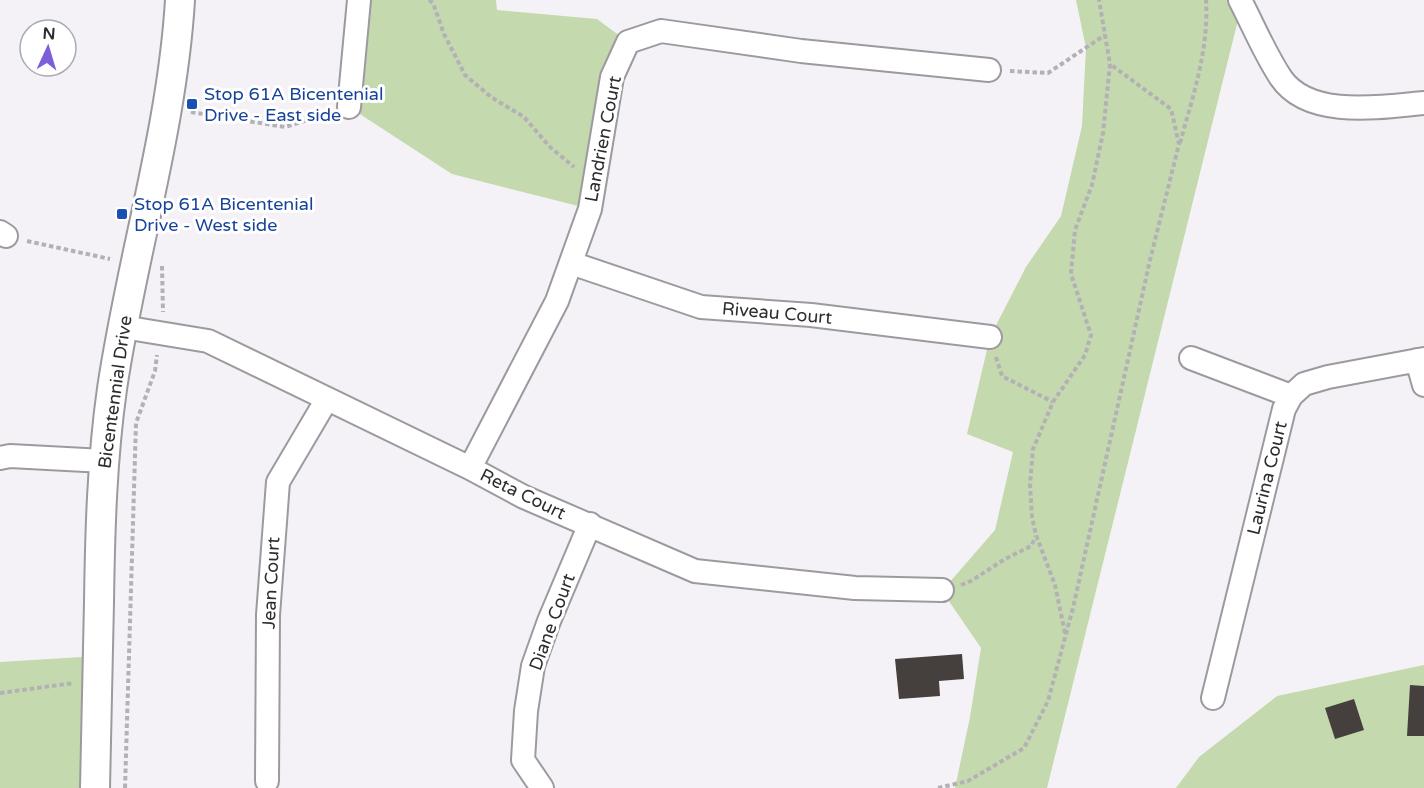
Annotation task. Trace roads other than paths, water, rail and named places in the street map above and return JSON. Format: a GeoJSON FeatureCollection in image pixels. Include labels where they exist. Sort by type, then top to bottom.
{"type":"FeatureCollection","features":[{"type":"Feature","properties":{"kind":"street","name":"Bicentennial Drive"},"geometry":{"type":"LineString","coordinates":[[95,788],[104,461],[112,390],[123,327],[162,139],[180,0]]}},
{"type":"Feature","properties":{"kind":"street"},"geometry":{"type":"LineString","coordinates":[[349,107],[359,0]]}},
{"type":"Feature","properties":{"kind":"street"},"geometry":{"type":"LineString","coordinates":[[1240,0],[1282,79],[1294,91],[1315,102],[1336,108],[1424,103]]}},
{"type":"Feature","properties":{"kind":"street","name":"Landrien Court"},"geometry":{"type":"LineString","coordinates":[[470,468],[557,301],[590,209],[612,76],[628,42],[661,31],[801,51],[989,70]]}},
{"type":"Feature","properties":{"kind":"street","name":"Riveau Court"},"geometry":{"type":"LineString","coordinates":[[571,263],[701,307],[812,315],[990,338]]}},
{"type":"Feature","properties":{"kind":"street","name":"Reta Court"},"geometry":{"type":"LineString","coordinates":[[123,327],[208,341],[470,468],[524,497],[696,571],[855,588],[942,591]]}},
{"type":"Feature","properties":{"kind":"street"},"geometry":{"type":"LineString","coordinates":[[1191,358],[1291,396],[1304,384],[1328,377],[1420,360],[1424,385]]}},
{"type":"Feature","properties":{"kind":"street","name":"Laurina Court"},"geometry":{"type":"LineString","coordinates":[[1212,698],[1284,409],[1291,396]]}},
{"type":"Feature","properties":{"kind":"street","name":"Jean Court"},"geometry":{"type":"LineString","coordinates":[[267,781],[268,615],[278,482],[327,399]]}},
{"type":"Feature","properties":{"kind":"street"},"geometry":{"type":"LineString","coordinates":[[0,458],[10,456],[104,461]]}},
{"type":"Feature","properties":{"kind":"street","name":"Diane Court"},"geometry":{"type":"LineString","coordinates":[[542,788],[523,759],[532,666],[590,525]]}},
{"type":"Feature","properties":{"kind":"place","name":"Stop 61A Bicentenial Drive - East side"},"geometry":{"type":"Point","coordinates":[192,104]}},
{"type":"Feature","properties":{"kind":"place","name":"Stop 61A Bicentenial Drive - West side"},"geometry":{"type":"Point","coordinates":[122,214]}}]}
